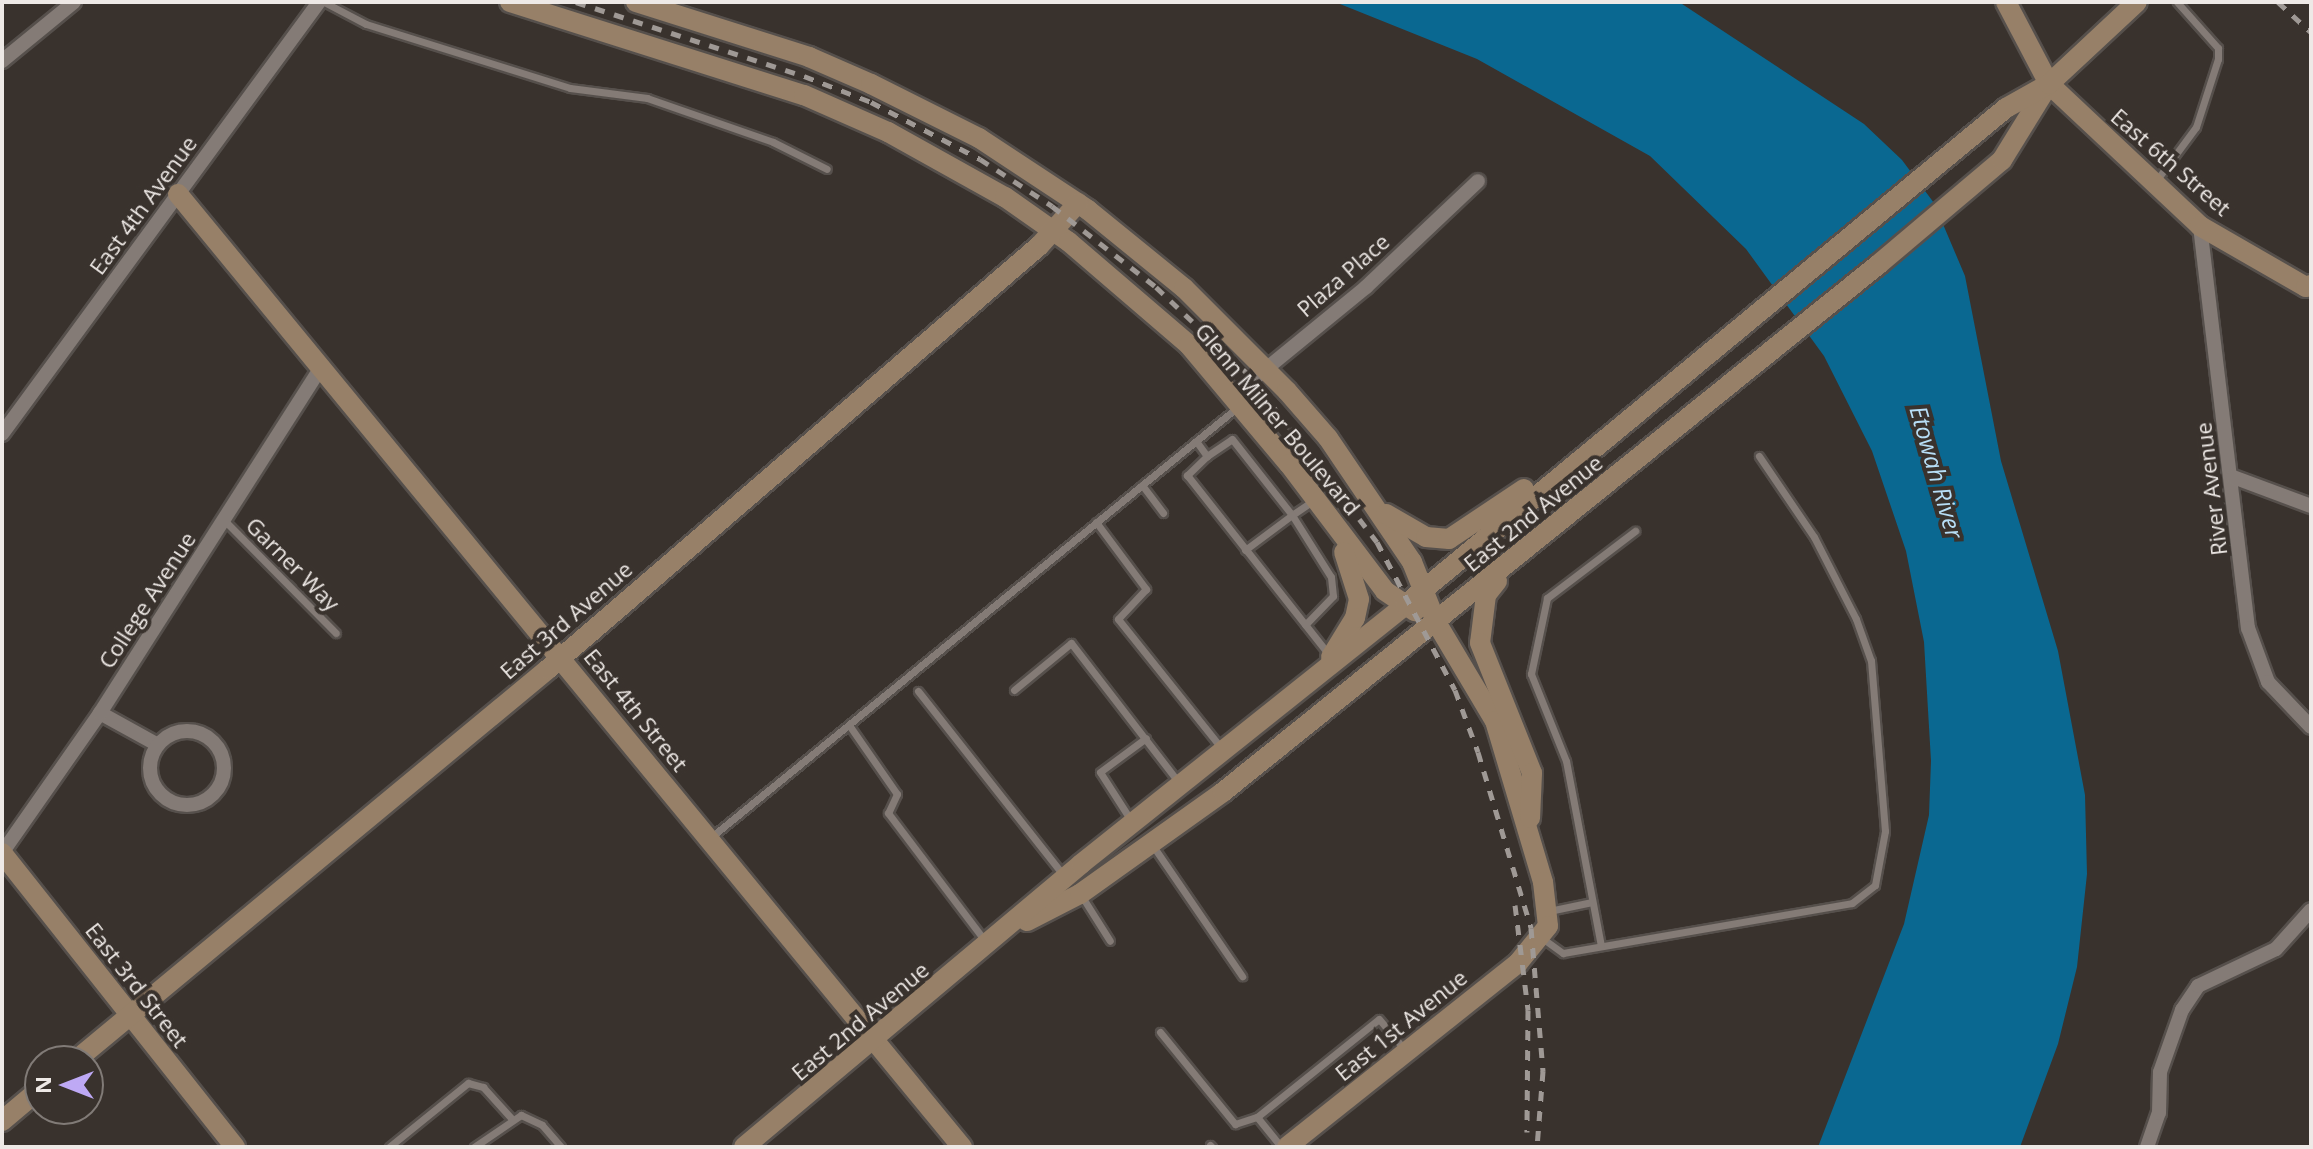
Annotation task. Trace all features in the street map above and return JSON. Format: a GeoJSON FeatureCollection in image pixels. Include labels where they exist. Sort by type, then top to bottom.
{"type":"FeatureCollection","features":[{"type":"Feature","properties":{"kind":"street"},"geometry":{"type":"LineString","coordinates":[[2,61],[74,2]]}},
{"type":"Feature","properties":{"kind":"street","name":"East 4th Avenue"},"geometry":{"type":"LineString","coordinates":[[2,434],[322,2]]}},
{"type":"Feature","properties":{"kind":"street","name":"Glenn Milner Boulevard"},"geometry":{"type":"LineString","coordinates":[[510,2],[804,95],[946,163],[1053,231],[1189,345],[1316,498],[1385,591],[1436,622]]}},
{"type":"Feature","properties":{"kind":"street","name":"Glenn Milner Boulevard"},"geometry":{"type":"LineString","coordinates":[[636,2],[809,57],[979,138],[1078,203],[1184,288],[1267,370],[1328,438],[1378,509],[1412,562],[1436,622],[1490,710],[1529,830],[1549,911],[1542,938]]}},
{"type":"Feature","properties":{"kind":"street","name":"East 6th Street"},"geometry":{"type":"LineString","coordinates":[[2006,2],[2049,84],[2154,183],[2200,226],[2309,287]]}},
{"type":"Feature","properties":{"kind":"street","name":"East 2nd Avenue"},"geometry":{"type":"LineString","coordinates":[[744,1147],[1006,932],[1065,878],[1224,752],[1326,664],[1405,605],[2006,108],[2049,84],[2137,2]]}},
{"type":"Feature","properties":{"kind":"street","name":"East 2nd Avenue"},"geometry":{"type":"LineString","coordinates":[[1006,932],[1080,894],[1152,844],[1510,564],[2002,160],[2049,84]]}},
{"type":"Feature","properties":{"kind":"street","name":"Plaza Place"},"geometry":{"type":"LineString","coordinates":[[1237,400],[1478,181]]}},
{"type":"Feature","properties":{"kind":"street","name":"East 4th Street"},"geometry":{"type":"LineString","coordinates":[[178,194],[962,1147]]}},
{"type":"Feature","properties":{"kind":"street","name":"East 3rd Avenue"},"geometry":{"type":"LineString","coordinates":[[94,1045],[561,656],[1053,231],[1078,203]]}},
{"type":"Feature","properties":{"kind":"street","name":"River Avenue"},"geometry":{"type":"LineString","coordinates":[[2200,226],[2255,657],[2268,682],[2311,727]]}},
{"type":"Feature","properties":{"kind":"street","name":"College Avenue"},"geometry":{"type":"LineString","coordinates":[[2,853],[100,713],[322,366]]}},
{"type":"Feature","properties":{"kind":"street"},"geometry":{"type":"LineString","coordinates":[[2233,477],[2311,506]]}},
{"type":"Feature","properties":{"kind":"street"},"geometry":{"type":"LineString","coordinates":[[1378,509],[1413,532],[1449,539],[1464,534],[1523,489],[1548,486]]}},
{"type":"Feature","properties":{"kind":"street"},"geometry":{"type":"LineString","coordinates":[[1316,498],[1358,584],[1355,618],[1326,664]]}},
{"type":"Feature","properties":{"kind":"street"},"geometry":{"type":"LineString","coordinates":[[1510,564],[1486,595],[1480,643],[1532,773],[1529,830]]}},
{"type":"Feature","properties":{"kind":"street"},"geometry":{"type":"LineString","coordinates":[[100,713],[158,745]]}},
{"type":"Feature","properties":{"kind":"street"},"geometry":{"type":"LineString","coordinates":[[180,732],[212,741],[223,764],[213,794],[185,805],[162,796],[151,776],[158,745],[180,732]]}},
{"type":"Feature","properties":{"kind":"street","name":"East 3rd Street"},"geometry":{"type":"LineString","coordinates":[[2,853],[235,1147]]}},
{"type":"Feature","properties":{"kind":"street"},"geometry":{"type":"LineString","coordinates":[[2147,1147],[2159,1113],[2160,1072],[2182,1010],[2198,986],[2276,949],[2311,910]]}},
{"type":"Feature","properties":{"kind":"street","name":"East 1st Avenue"},"geometry":{"type":"LineString","coordinates":[[1284,1147],[1406,1052],[1542,938]]}},
{"type":"Feature","properties":{"kind":"street"},"geometry":{"type":"LineString","coordinates":[[2,1121],[24,1102]]}},
{"type":"Feature","properties":{"kind":"lane"},"geometry":{"type":"LineString","coordinates":[[322,2],[366,24],[570,88],[647,98],[773,142],[827,169]]}},
{"type":"Feature","properties":{"kind":"lane"},"geometry":{"type":"LineString","coordinates":[[2154,183],[2196,127],[2218,59],[2218,48],[2177,2]]}},
{"type":"Feature","properties":{"kind":"lane"},"geometry":{"type":"LineString","coordinates":[[710,838],[1196,441],[1237,400]]}},
{"type":"Feature","properties":{"kind":"lane"},"geometry":{"type":"LineString","coordinates":[[1305,625],[1333,596],[1331,577],[1292,515],[1232,439],[1187,475],[1305,625],[1326,664]]}},
{"type":"Feature","properties":{"kind":"lane"},"geometry":{"type":"LineString","coordinates":[[1196,441],[1207,456]]}},
{"type":"Feature","properties":{"kind":"lane"},"geometry":{"type":"LineString","coordinates":[[1542,938],[1563,953],[1852,903],[1875,885],[1885,831],[1871,661],[1856,619],[1814,537],[1759,456]]}},
{"type":"Feature","properties":{"kind":"lane"},"geometry":{"type":"LineString","coordinates":[[1142,485],[1163,513]]}},
{"type":"Feature","properties":{"kind":"lane"},"geometry":{"type":"LineString","coordinates":[[1245,550],[1316,498]]}},
{"type":"Feature","properties":{"kind":"lane","name":"Garner Way"},"geometry":{"type":"LineString","coordinates":[[224,520],[336,633]]}},
{"type":"Feature","properties":{"kind":"lane"},"geometry":{"type":"LineString","coordinates":[[1096,522],[1146,589],[1118,619],[1224,752]]}},
{"type":"Feature","properties":{"kind":"lane"},"geometry":{"type":"LineString","coordinates":[[1601,946],[1566,761],[1531,674],[1547,598],[1635,531]]}},
{"type":"Feature","properties":{"kind":"lane"},"geometry":{"type":"LineString","coordinates":[[1014,690],[1071,643],[1182,786]]}},
{"type":"Feature","properties":{"kind":"lane"},"geometry":{"type":"LineString","coordinates":[[918,691],[1065,878]]}},
{"type":"Feature","properties":{"kind":"lane"},"geometry":{"type":"LineString","coordinates":[[849,725],[897,794],[888,813],[989,946]]}},
{"type":"Feature","properties":{"kind":"lane"},"geometry":{"type":"LineString","coordinates":[[1133,823],[1100,772],[1146,738]]}},
{"type":"Feature","properties":{"kind":"lane"},"geometry":{"type":"LineString","coordinates":[[1152,844],[1242,976]]}},
{"type":"Feature","properties":{"kind":"lane"},"geometry":{"type":"LineString","coordinates":[[1080,894],[1110,941]]}},
{"type":"Feature","properties":{"kind":"lane"},"geometry":{"type":"LineString","coordinates":[[1549,911],[1592,902]]}},
{"type":"Feature","properties":{"kind":"lane"},"geometry":{"type":"LineString","coordinates":[[1160,1032],[1235,1124],[1257,1117],[1379,1019],[1406,1052]]}},
{"type":"Feature","properties":{"kind":"lane"},"geometry":{"type":"LineString","coordinates":[[389,1147],[468,1083],[483,1087],[511,1118]]}},
{"type":"Feature","properties":{"kind":"lane"},"geometry":{"type":"LineString","coordinates":[[1257,1117],[1284,1147]]}},
{"type":"Feature","properties":{"kind":"lane"},"geometry":{"type":"LineString","coordinates":[[474,1147],[511,1118],[532,1119],[561,1147]]}},
{"type":"Feature","properties":{"kind":"water","name":"Etowah River"},"geometry":{"type":"Polygon","coordinates":[[[1335,2],[1679,2],[1864,124],[1902,160],[1934,203],[1965,276],[2001,461],[2058,651],[2085,795],[2087,874],[2077,967],[2058,1044],[2020,1147],[1818,1147],[1904,924],[1929,815],[1931,761],[1924,642],[1906,551],[1872,451],[1824,356],[1746,249],[1650,156],[1477,59],[1335,2]]]}},
{"type":"Feature","properties":{"kind":"railway"},"geometry":{"type":"LineString","coordinates":[[576,2],[804,76],[871,102],[980,159],[1052,206],[1156,287],[1250,376],[1377,542],[1455,690],[1478,752],[1531,928],[1543,1071],[1537,1147]]}},
{"type":"Feature","properties":{"kind":"railway"},"geometry":{"type":"LineString","coordinates":[[2278,2],[2311,32]]}},
{"type":"Feature","properties":{"kind":"railway"},"geometry":{"type":"LineString","coordinates":[[1515,905],[1528,1010],[1527,1132]]}}]}
